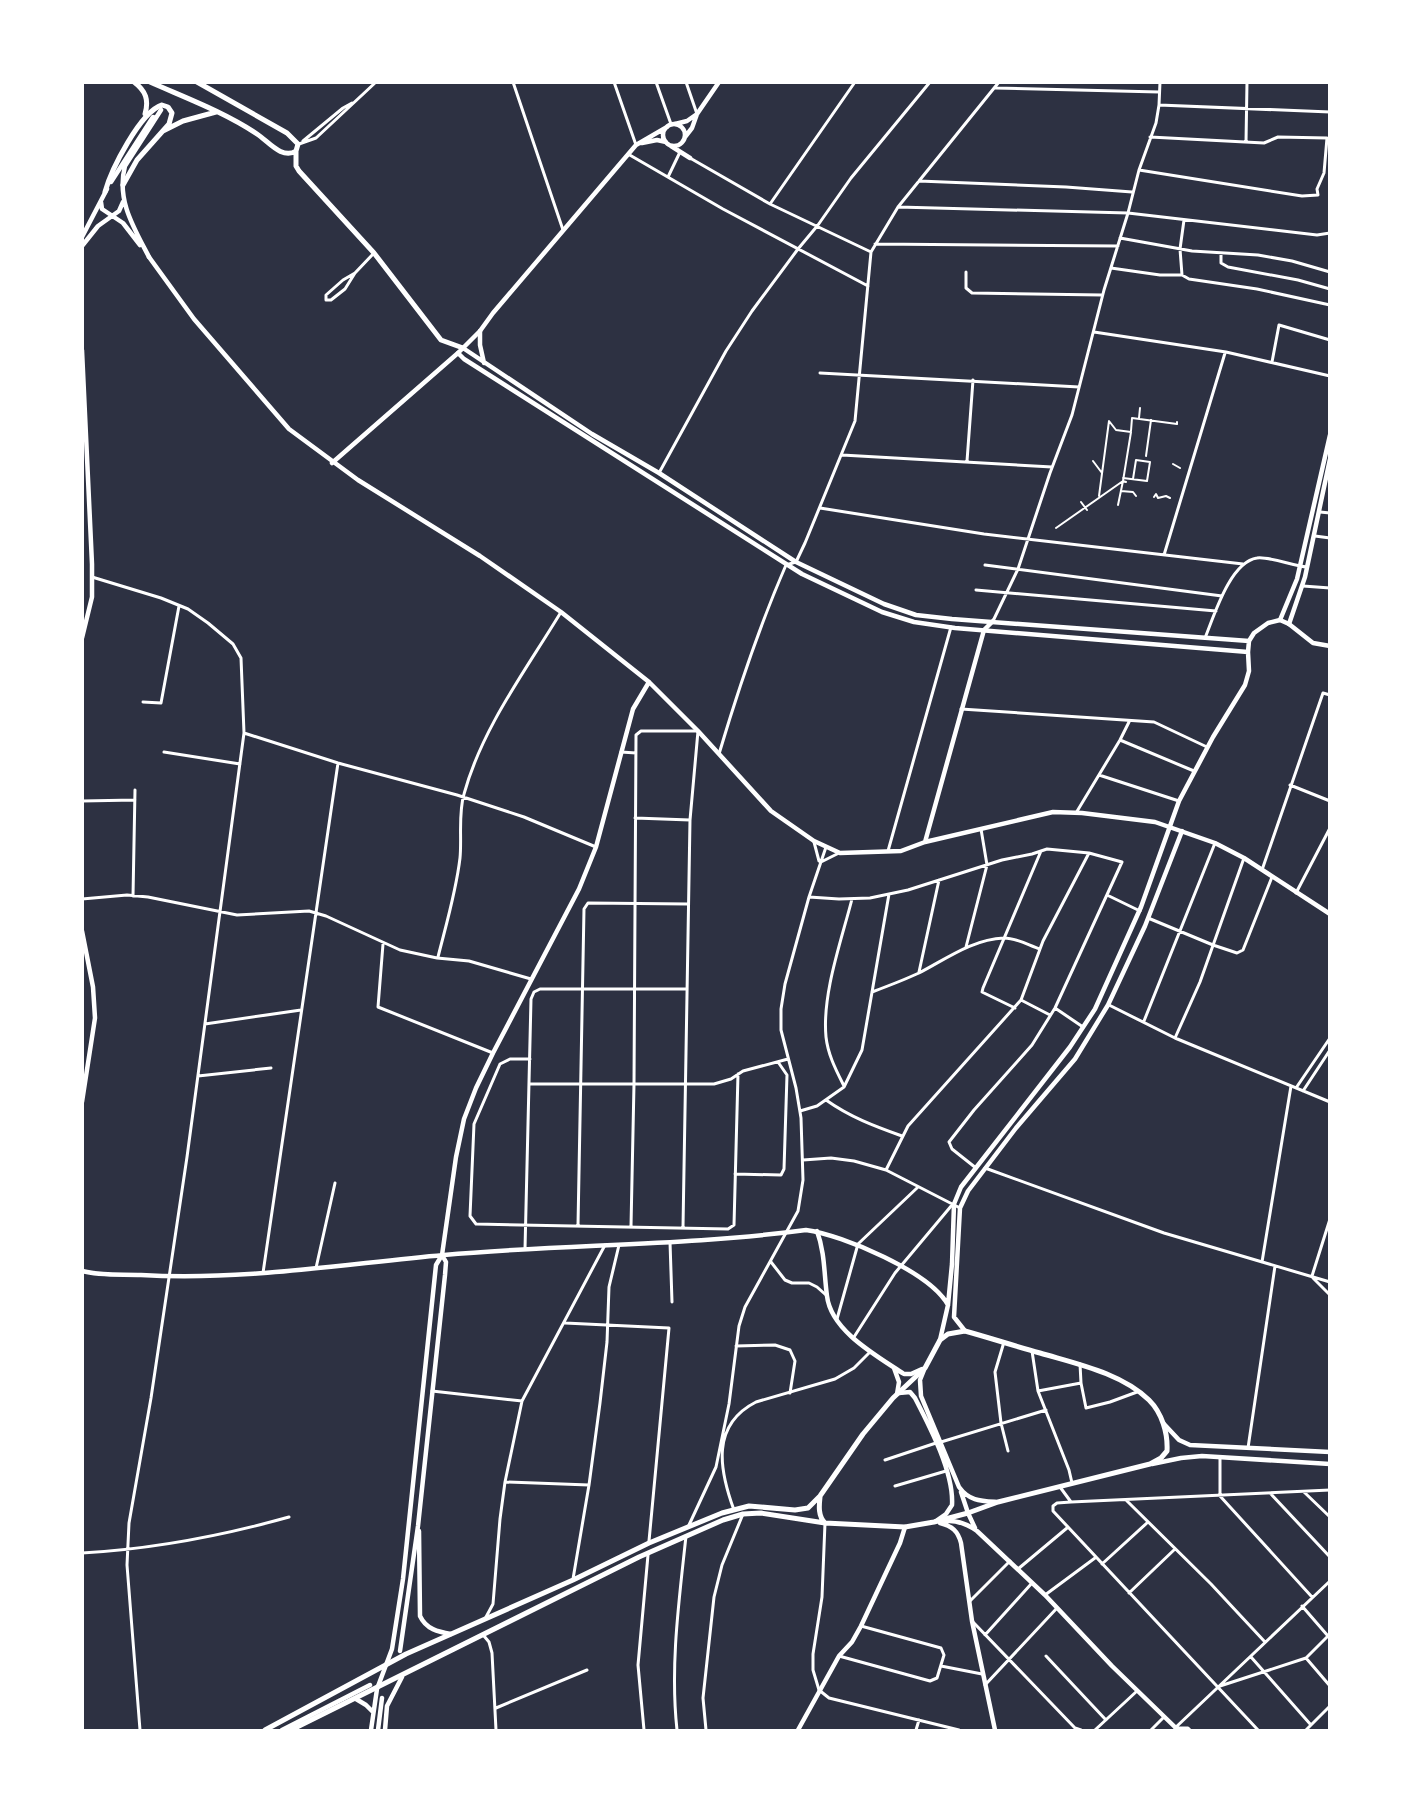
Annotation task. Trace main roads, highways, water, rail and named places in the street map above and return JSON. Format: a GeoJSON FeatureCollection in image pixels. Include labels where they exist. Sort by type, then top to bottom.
{"type":"FeatureCollection","features":[{"type":"Feature","properties":{"kind":"main road"},"geometry":{"type":"LineString","coordinates":[[134,82],[142,88],[147,101],[142,122]]}},
{"type":"Feature","properties":{"kind":"main road"},"geometry":{"type":"LineString","coordinates":[[150,82],[216,112],[255,133],[283,154],[291,154],[299,146]]}},
{"type":"Feature","properties":{"kind":"main road"},"geometry":{"type":"LineString","coordinates":[[197,82],[287,133],[299,146]]}},
{"type":"Feature","properties":{"kind":"main road"},"geometry":{"type":"LineString","coordinates":[[209,82],[216,92]]}},
{"type":"Feature","properties":{"kind":"main road"},"geometry":{"type":"LineString","coordinates":[[636,144],[657,140],[678,145],[692,128],[697,114],[719,82]]}},
{"type":"Feature","properties":{"kind":"main road"},"geometry":{"type":"LineString","coordinates":[[105,192],[110,174],[142,122],[151,110],[162,105],[168,107],[172,113],[171,119],[136,160],[123,185]]}},
{"type":"Feature","properties":{"kind":"main road"},"geometry":{"type":"LineString","coordinates":[[82,246],[98,226],[119,211],[123,202],[125,166],[161,110]]}},
{"type":"Feature","properties":{"kind":"main road"},"geometry":{"type":"LineString","coordinates":[[162,132],[183,121],[216,112]]}},
{"type":"Feature","properties":{"kind":"main road"},"geometry":{"type":"LineString","coordinates":[[332,463],[480,331],[636,144],[671,125],[687,121],[697,114]]}},
{"type":"Feature","properties":{"kind":"main road"},"geometry":{"type":"LineString","coordinates":[[82,237],[105,192],[153,117]]}},
{"type":"Feature","properties":{"kind":"main road"},"geometry":{"type":"LineString","coordinates":[[671,125],[683,129],[685,149],[690,158],[668,143],[663,135],[671,125]]}},
{"type":"Feature","properties":{"kind":"main road"},"geometry":{"type":"LineString","coordinates":[[299,146],[296,166],[299,171],[374,253],[441,340],[484,363],[796,562],[884,604],[916,615],[1249,641]]}},
{"type":"Feature","properties":{"kind":"main road"},"geometry":{"type":"LineString","coordinates":[[101,199],[102,209],[123,223],[194,319],[289,429],[332,463],[480,556],[561,612],[649,682],[698,731],[771,811],[814,842],[840,853],[901,851],[1053,812],[1155,822],[1215,843],[1244,858],[1329,914]]}},
{"type":"Feature","properties":{"kind":"main road"},"geometry":{"type":"LineString","coordinates":[[123,202],[149,257]]}},
{"type":"Feature","properties":{"kind":"main road"},"geometry":{"type":"LineString","coordinates":[[480,331],[484,363]]}},
{"type":"Feature","properties":{"kind":"main road"},"geometry":{"type":"LineString","coordinates":[[82,350],[92,577],[92,597],[82,638]]}},
{"type":"Feature","properties":{"kind":"main road"},"geometry":{"type":"LineString","coordinates":[[460,351],[464,359],[786,566],[882,612],[914,622],[951,627],[1248,652]]}},
{"type":"Feature","properties":{"kind":"main road"},"geometry":{"type":"LineString","coordinates":[[1280,620],[1300,567],[1329,435]]}},
{"type":"Feature","properties":{"kind":"main road"},"geometry":{"type":"LineString","coordinates":[[1289,624],[1303,586],[1329,459]]}},
{"type":"Feature","properties":{"kind":"main road"},"geometry":{"type":"LineString","coordinates":[[976,1531],[921,1396],[920,1380],[940,1340],[948,1305],[954,1204],[961,1188],[1084,1028],[1140,911],[1179,801],[1207,747],[1245,685],[1249,671],[1249,641],[1254,633],[1262,626],[1280,620],[1289,624],[1312,643],[1329,646]]}},
{"type":"Feature","properties":{"kind":"main road"},"geometry":{"type":"LineString","coordinates":[[925,843],[984,630],[993,621]]}},
{"type":"Feature","properties":{"kind":"main road"},"geometry":{"type":"LineString","coordinates":[[372,1731],[377,1689],[392,1649],[403,1579],[436,1265],[442,1255],[456,1156],[464,1119],[493,1053],[579,889],[596,847],[633,709],[649,682]]}},
{"type":"Feature","properties":{"kind":"main road"},"geometry":{"type":"LineString","coordinates":[[965,1331],[954,1317],[960,1208],[968,1191],[985,1168],[1075,1059],[1108,1005],[1148,918],[1182,831]]}},
{"type":"Feature","properties":{"kind":"main road"},"geometry":{"type":"LineString","coordinates":[[82,931],[93,987],[95,1018],[82,1102]]}},
{"type":"Feature","properties":{"kind":"main road"},"geometry":{"type":"LineString","coordinates":[[82,1271],[168,1277],[263,1273],[442,1255],[670,1242],[806,1230],[858,1244],[901,1266],[937,1290],[948,1305]]}},
{"type":"Feature","properties":{"kind":"main road"},"geometry":{"type":"LineString","coordinates":[[817,1232],[822,1246],[826,1295],[829,1308],[836,1321],[871,1351],[904,1374],[911,1374],[925,1368]]}},
{"type":"Feature","properties":{"kind":"main road"},"geometry":{"type":"LineString","coordinates":[[400,1651],[418,1526],[445,1275],[446,1262],[442,1255]]}},
{"type":"Feature","properties":{"kind":"main road"},"geometry":{"type":"LineString","coordinates":[[940,1340],[948,1334],[965,1331],[1080,1364],[1109,1375],[1138,1391],[1158,1410],[1163,1423],[1167,1451],[1161,1458],[1150,1464]]}},
{"type":"Feature","properties":{"kind":"main road"},"geometry":{"type":"LineString","coordinates":[[892,1366],[898,1376],[897,1394]]}},
{"type":"Feature","properties":{"kind":"main road"},"geometry":{"type":"LineString","coordinates":[[265,1731],[385,1665],[688,1527],[750,1506],[802,1511],[813,1505],[863,1434],[897,1394],[925,1368]]}},
{"type":"Feature","properties":{"kind":"main road"},"geometry":{"type":"LineString","coordinates":[[897,1394],[907,1392],[913,1394],[939,1442],[952,1491],[952,1505],[946,1514],[934,1522]]}},
{"type":"Feature","properties":{"kind":"main road"},"geometry":{"type":"LineString","coordinates":[[1163,1423],[1179,1440],[1190,1445],[1329,1452]]}},
{"type":"Feature","properties":{"kind":"main road"},"geometry":{"type":"LineString","coordinates":[[291,1731],[648,1553],[743,1514],[761,1513],[825,1523],[905,1527],[934,1522],[998,1502],[1181,1458],[1202,1456],[1329,1464]]}},
{"type":"Feature","properties":{"kind":"main road"},"geometry":{"type":"LineString","coordinates":[[959,1487],[967,1497],[998,1502]]}},
{"type":"Feature","properties":{"kind":"main road"},"geometry":{"type":"LineString","coordinates":[[820,1496],[819,1508],[825,1523]]}},
{"type":"Feature","properties":{"kind":"main road"},"geometry":{"type":"LineString","coordinates":[[976,1510],[973,1519],[976,1531]]}},
{"type":"Feature","properties":{"kind":"main road"},"geometry":{"type":"LineString","coordinates":[[934,1522],[957,1521],[969,1525],[1033,1583],[1177,1729]]}},
{"type":"Feature","properties":{"kind":"main road"},"geometry":{"type":"LineString","coordinates":[[934,1522],[948,1525],[959,1534],[964,1553],[972,1621],[995,1731]]}},
{"type":"Feature","properties":{"kind":"main road"},"geometry":{"type":"LineString","coordinates":[[418,1526],[420,1616],[429,1627],[451,1634]]}},
{"type":"Feature","properties":{"kind":"main road"},"geometry":{"type":"LineString","coordinates":[[798,1731],[819,1690],[861,1626],[900,1543],[905,1527]]}},
{"type":"Feature","properties":{"kind":"main road"},"geometry":{"type":"LineString","coordinates":[[385,1731],[387,1706],[402,1677]]}},
{"type":"Feature","properties":{"kind":"main road"},"geometry":{"type":"LineString","coordinates":[[282,1731],[370,1685]]}},
{"type":"Feature","properties":{"kind":"main road"},"geometry":{"type":"LineString","coordinates":[[378,1731],[382,1698]]}},
{"type":"Feature","properties":{"kind":"main road"},"geometry":{"type":"LineString","coordinates":[[356,1699],[373,1712]]}}]}
